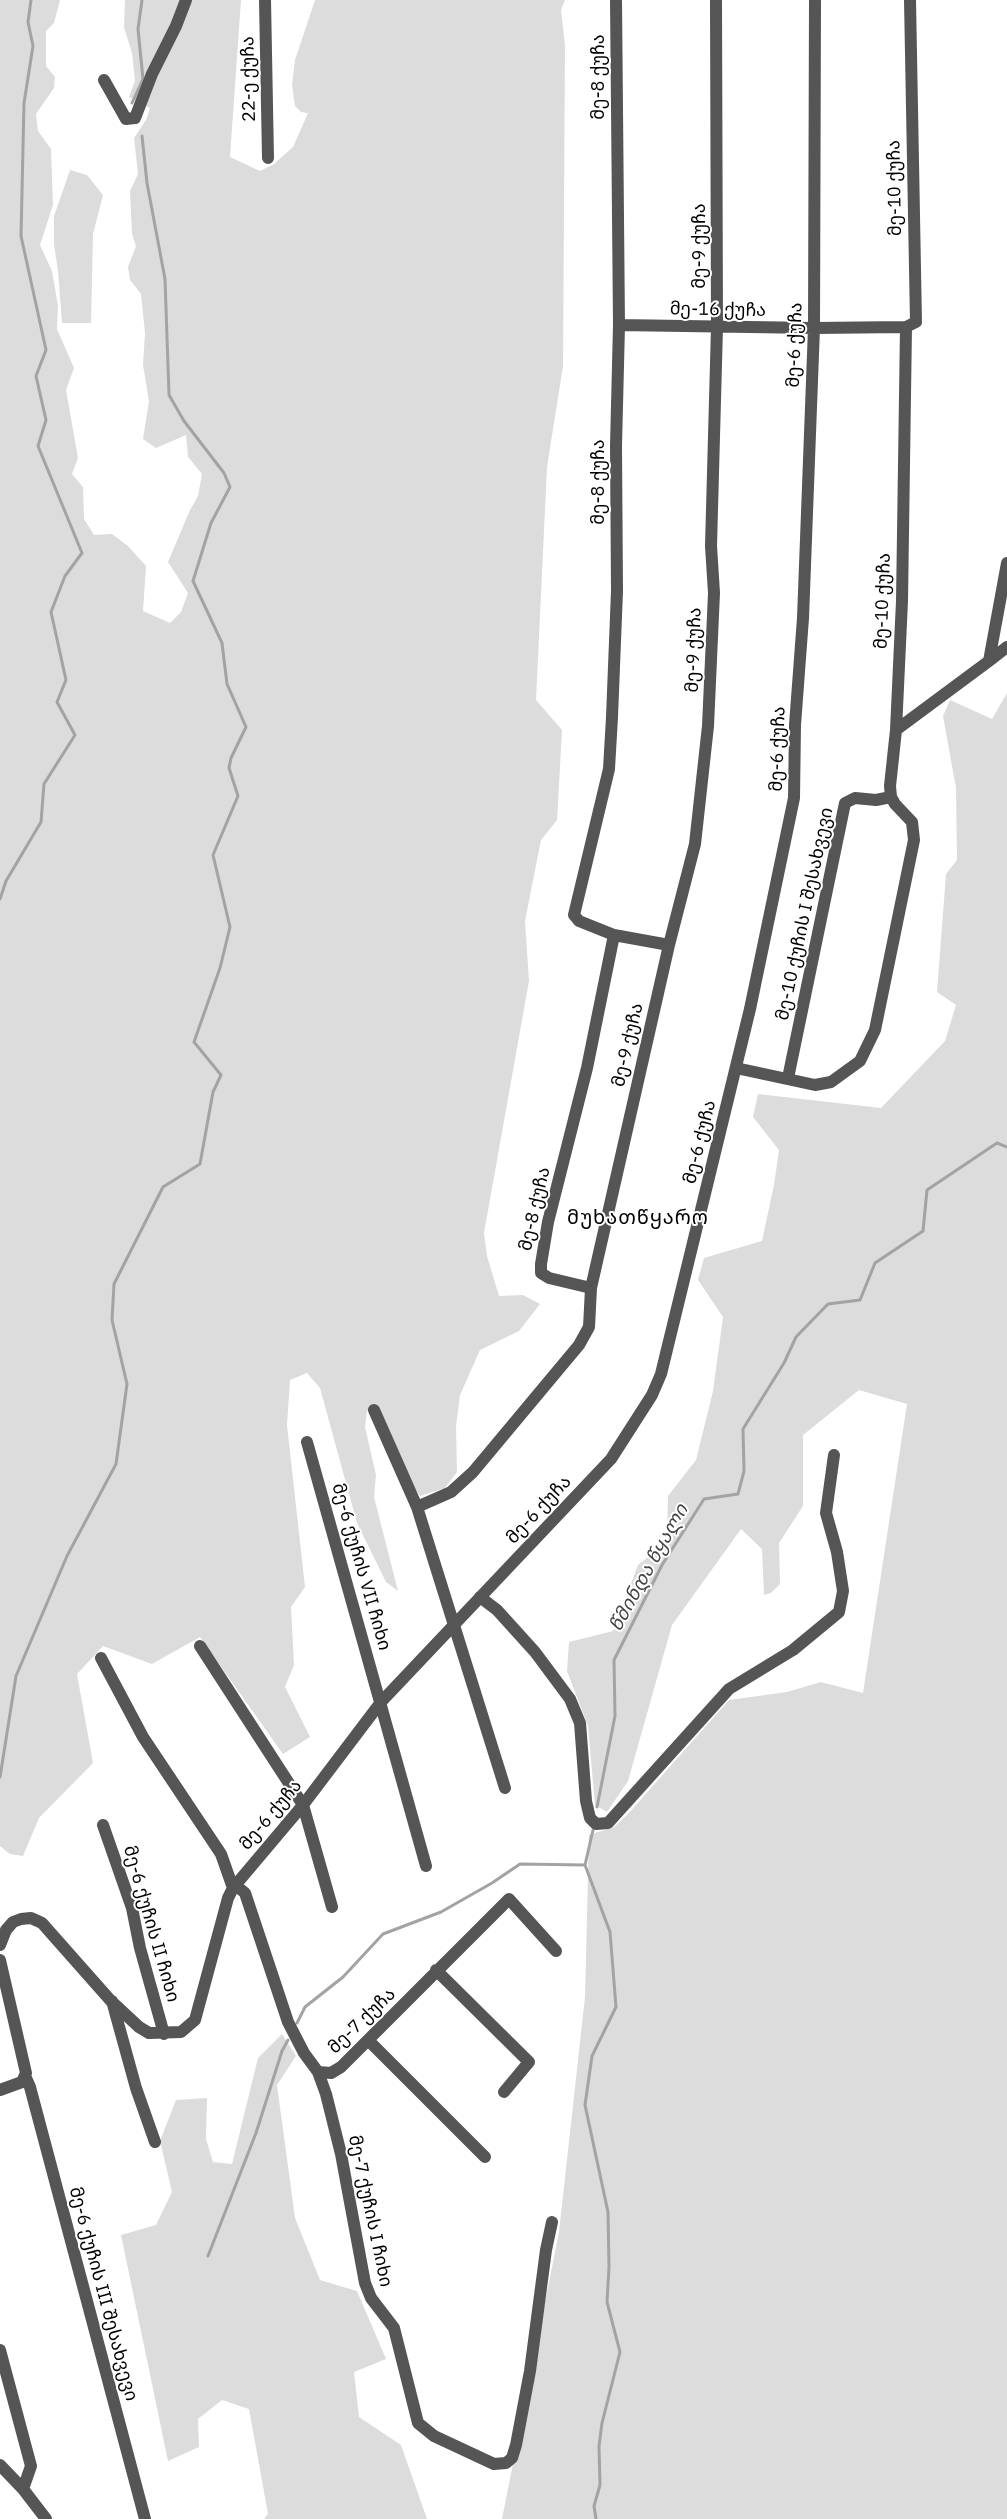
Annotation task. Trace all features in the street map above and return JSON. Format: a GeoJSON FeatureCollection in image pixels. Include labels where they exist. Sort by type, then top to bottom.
{"type":"FeatureCollection","features":[{"type":"Feature","properties":{"kind":"street"},"geometry":{"type":"LineString","coordinates":[[104,80],[126,118],[135,118],[152,74],[176,26],[186,0]]}},
{"type":"Feature","properties":{"kind":"street","name":"22-ე ქუჩა"},"geometry":{"type":"LineString","coordinates":[[265,0],[268,158]]}},
{"type":"Feature","properties":{"kind":"street","name":"მე-8 ქუჩა"},"geometry":{"type":"LineString","coordinates":[[616,0],[619,326],[616,446],[617,591],[609,769],[574,915],[579,921],[614,935],[669,945]]}},
{"type":"Feature","properties":{"kind":"street","name":"მე-9 ქუჩა"},"geometry":{"type":"LineString","coordinates":[[591,1288],[669,945],[695,844],[708,726],[714,593],[711,546],[717,327],[716,0]]}},
{"type":"Feature","properties":{"kind":"street","name":"მე-6 ქუჩა"},"geometry":{"type":"LineString","coordinates":[[164,2034],[181,2032],[195,2020],[228,1898],[233,1888],[303,1805],[381,1702],[611,1459],[652,1395],[661,1374],[761,964],[794,798],[795,725],[803,618],[814,328],[815,0]]}},
{"type":"Feature","properties":{"kind":"street","name":"მე-10 ქუჩა"},"geometry":{"type":"LineString","coordinates":[[891,797],[890,786],[896,730],[902,602],[906,327],[916,322],[910,0]]}},
{"type":"Feature","properties":{"kind":"street","name":"მე-16 ქუჩა"},"geometry":{"type":"LineString","coordinates":[[619,326],[906,327]]}},
{"type":"Feature","properties":{"kind":"street"},"geometry":{"type":"LineString","coordinates":[[989,661],[1007,563]]}},
{"type":"Feature","properties":{"kind":"street"},"geometry":{"type":"LineString","coordinates":[[896,730],[1007,647]]}},
{"type":"Feature","properties":{"kind":"street"},"geometry":{"type":"LineString","coordinates":[[736,1068],[815,1085],[831,1082],[860,1061],[875,1030],[914,840],[912,822],[891,797]]}},
{"type":"Feature","properties":{"kind":"street","name":"მე-10 ქუჩის I შესახვევი"},"geometry":{"type":"LineString","coordinates":[[788,1078],[845,803],[855,798],[876,800],[891,797]]}},
{"type":"Feature","properties":{"kind":"street","name":"მე-8 ქუჩა"},"geometry":{"type":"LineString","coordinates":[[591,1288],[549,1278],[541,1273],[541,1264],[548,1222],[587,1068],[614,935]]}},
{"type":"Feature","properties":{"kind":"street"},"geometry":{"type":"LineString","coordinates":[[417,1507],[451,1492],[473,1472],[579,1345],[589,1327],[591,1288]]}},
{"type":"Feature","properties":{"kind":"street"},"geometry":{"type":"LineString","coordinates":[[374,1410],[417,1507],[505,1788]]}},
{"type":"Feature","properties":{"kind":"street","name":"მე-6 ქუჩის VII ჩიხი"},"geometry":{"type":"LineString","coordinates":[[307,1442],[426,1866]]}},
{"type":"Feature","properties":{"kind":"street"},"geometry":{"type":"LineString","coordinates":[[480,1598],[496,1610],[535,1652],[570,1698],[580,1723],[586,1800],[590,1818],[596,1824],[608,1823],[729,1689],[793,1650],[839,1612],[843,1591],[837,1552],[826,1513],[834,1455]]}},
{"type":"Feature","properties":{"kind":"street"},"geometry":{"type":"LineString","coordinates":[[200,1646],[303,1805],[332,1907]]}},
{"type":"Feature","properties":{"kind":"street"},"geometry":{"type":"LineString","coordinates":[[101,1658],[143,1737],[221,1854],[233,1888]]}},
{"type":"Feature","properties":{"kind":"street","name":"მე-6 ქუჩის II ჩიხი"},"geometry":{"type":"LineString","coordinates":[[103,1825],[132,1908],[140,1948],[164,2034]]}},
{"type":"Feature","properties":{"kind":"street","name":"მე-7 ქუჩა"},"geometry":{"type":"LineString","coordinates":[[233,1888],[239,1888],[245,1893],[288,2022],[304,2053],[318,2072],[331,2073],[341,2067],[509,1899],[556,1951]]}},
{"type":"Feature","properties":{"kind":"street"},"geometry":{"type":"LineString","coordinates":[[0,1945],[6,1930],[12,1922],[21,1918],[32,1918],[42,1924],[111,2001],[139,2028],[149,2033],[164,2034]]}},
{"type":"Feature","properties":{"kind":"street"},"geometry":{"type":"LineString","coordinates":[[0,1960],[26,2073],[26,2078],[22,2082],[0,2090]]}},
{"type":"Feature","properties":{"kind":"street"},"geometry":{"type":"LineString","coordinates":[[436,1970],[529,2062],[504,2092]]}},
{"type":"Feature","properties":{"kind":"street"},"geometry":{"type":"LineString","coordinates":[[111,2001],[136,2088],[155,2142]]}},
{"type":"Feature","properties":{"kind":"street"},"geometry":{"type":"LineString","coordinates":[[369,2041],[485,2157]]}},
{"type":"Feature","properties":{"kind":"street","name":"მე-7 ქუჩის I ჩიხი"},"geometry":{"type":"LineString","coordinates":[[318,2072],[326,2094],[341,2154],[366,2283],[371,2298],[394,2328],[418,2423],[434,2436],[494,2464],[506,2463],[512,2458],[516,2446],[530,2371],[546,2250],[552,2222]]}},
{"type":"Feature","properties":{"kind":"street","name":"მე-6 ქუჩის III შესახვევი"},"geometry":{"type":"LineString","coordinates":[[26,2078],[145,2519]]}},
{"type":"Feature","properties":{"kind":"street"},"geometry":{"type":"LineString","coordinates":[[0,2350],[31,2466],[23,2489]]}},
{"type":"Feature","properties":{"kind":"street"},"geometry":{"type":"LineString","coordinates":[[0,2465],[23,2489],[46,2519]]}},
{"type":"Feature","properties":{"kind":"shaded area"},"geometry":{"type":"Polygon","coordinates":[[[0,0],[60,0],[54,23],[46,31],[46,66],[55,77],[54,88],[36,114],[38,131],[51,149],[53,205],[40,245],[52,271],[58,306],[57,329],[74,368],[66,390],[78,458],[72,474],[83,487],[84,519],[94,535],[112,534],[128,546],[146,566],[143,611],[170,623],[181,612],[188,593],[168,562],[198,496],[202,474],[188,457],[186,435],[156,448],[143,439],[149,401],[143,365],[145,333],[141,294],[130,280],[128,267],[136,246],[132,234],[130,191],[138,174],[134,138],[146,120],[150,108],[129,97],[135,81],[132,53],[124,27],[125,0],[241,0],[230,157],[260,171],[274,164],[293,147],[308,113],[301,112],[295,106],[292,85],[295,60],[315,0],[565,0],[561,10],[565,46],[563,366],[547,467],[536,700],[562,730],[557,820],[541,840],[525,921],[529,981],[484,1233],[487,1256],[499,1296],[523,1295],[540,1304],[519,1331],[480,1350],[460,1395],[456,1426],[457,1472],[445,1488],[420,1496],[409,1480],[381,1412],[367,1411],[365,1427],[376,1475],[374,1497],[398,1591],[386,1582],[357,1523],[320,1388],[307,1373],[290,1380],[287,1425],[305,1587],[291,1607],[294,1665],[285,1687],[310,1737],[283,1754],[200,1637],[152,1664],[103,1646],[77,1674],[93,1763],[39,1818],[23,1856],[10,1854],[0,1846],[0,0]]]}},
{"type":"Feature","properties":{"kind":"shaded area"},"geometry":{"type":"Polygon","coordinates":[[[70,170],[87,175],[103,195],[93,234],[91,323],[62,323],[54,244],[54,216],[70,170]]]}},
{"type":"Feature","properties":{"kind":"shaded area"},"geometry":{"type":"Polygon","coordinates":[[[1007,693],[1007,2519],[502,2519],[559,2232],[585,1997],[589,1835],[614,1827],[627,1815],[729,1700],[787,1692],[821,1682],[863,1693],[907,1404],[859,1390],[803,1435],[803,1506],[779,1543],[780,1584],[771,1593],[764,1595],[762,1549],[741,1529],[672,1625],[628,1781],[607,1812],[595,1805],[588,1726],[567,1671],[569,1642],[613,1631],[638,1565],[667,1542],[668,1496],[696,1460],[713,1391],[723,1317],[698,1280],[704,1258],[762,1241],[774,1185],[779,1150],[753,1117],[758,1094],[881,1108],[945,1041],[956,1005],[937,992],[946,874],[957,860],[956,788],[943,716],[950,700],[992,719],[1007,693]]]}},
{"type":"Feature","properties":{"kind":"shaded area"},"geometry":{"type":"Polygon","coordinates":[[[282,2034],[296,2056],[277,2085],[295,2218],[320,2280],[357,2291],[386,2359],[354,2372],[359,2417],[401,2445],[427,2519],[264,2519],[268,2514],[249,2409],[222,2400],[198,2419],[199,2447],[168,2461],[121,2235],[156,2225],[172,2192],[160,2141],[176,2100],[207,2098],[206,2139],[213,2162],[232,2164],[258,2058],[282,2034]]]}},
{"type":"Feature","properties":{"kind":"waterway"},"geometry":{"type":"LineString","coordinates":[[0,899],[6,881],[41,822],[44,784],[75,735],[57,702],[66,680],[51,612],[65,576],[82,553],[38,446],[46,420],[36,376],[46,350],[21,236],[24,103],[33,46],[28,22],[31,0]]}},
{"type":"Feature","properties":{"kind":"waterway"},"geometry":{"type":"LineString","coordinates":[[132,103],[143,79],[138,29],[142,0]]}},
{"type":"Feature","properties":{"kind":"waterway"},"geometry":{"type":"LineString","coordinates":[[0,1777],[16,1676],[67,1556],[116,1464],[127,1384],[112,1320],[114,1284],[163,1187],[200,1164],[213,1092],[221,1075],[194,1042],[220,968],[230,927],[213,855],[238,796],[229,768],[231,758],[246,727],[227,684],[222,643],[193,581],[211,523],[230,487],[224,473],[184,421],[169,395],[165,279],[147,183],[142,136]]}},
{"type":"Feature","properties":{"kind":"waterway","name":"წმინდა წყალი"},"geometry":{"type":"LineString","coordinates":[[597,1807],[615,1716],[614,1660],[662,1565],[704,1499],[738,1494],[744,1471],[743,1429],[784,1363],[796,1337],[828,1304],[860,1300],[875,1263],[923,1231],[927,1190],[997,1143],[1007,1147]]}},
{"type":"Feature","properties":{"kind":"waterway","name":"წმინდა წყალი"},"geometry":{"type":"LineString","coordinates":[[593,1830],[585,1865],[610,1932],[616,2007],[592,2056],[585,2105],[608,2212],[609,2267],[607,2302],[620,2352],[602,2423],[599,2446],[600,2485],[594,2506],[596,2519]]}},
{"type":"Feature","properties":{"kind":"waterway"},"geometry":{"type":"LineString","coordinates":[[297,2023],[305,2007],[343,1977],[383,1934],[441,1912],[492,1883],[520,1864],[585,1865]]}},
{"type":"Feature","properties":{"kind":"waterway"},"geometry":{"type":"LineString","coordinates":[[208,2256],[256,2133],[282,2051],[288,2040]]}},
{"type":"Feature","properties":{"kind":"district","name":"მუხათწყარო"},"geometry":{"type":"Point","coordinates":[638,1218]}}]}
